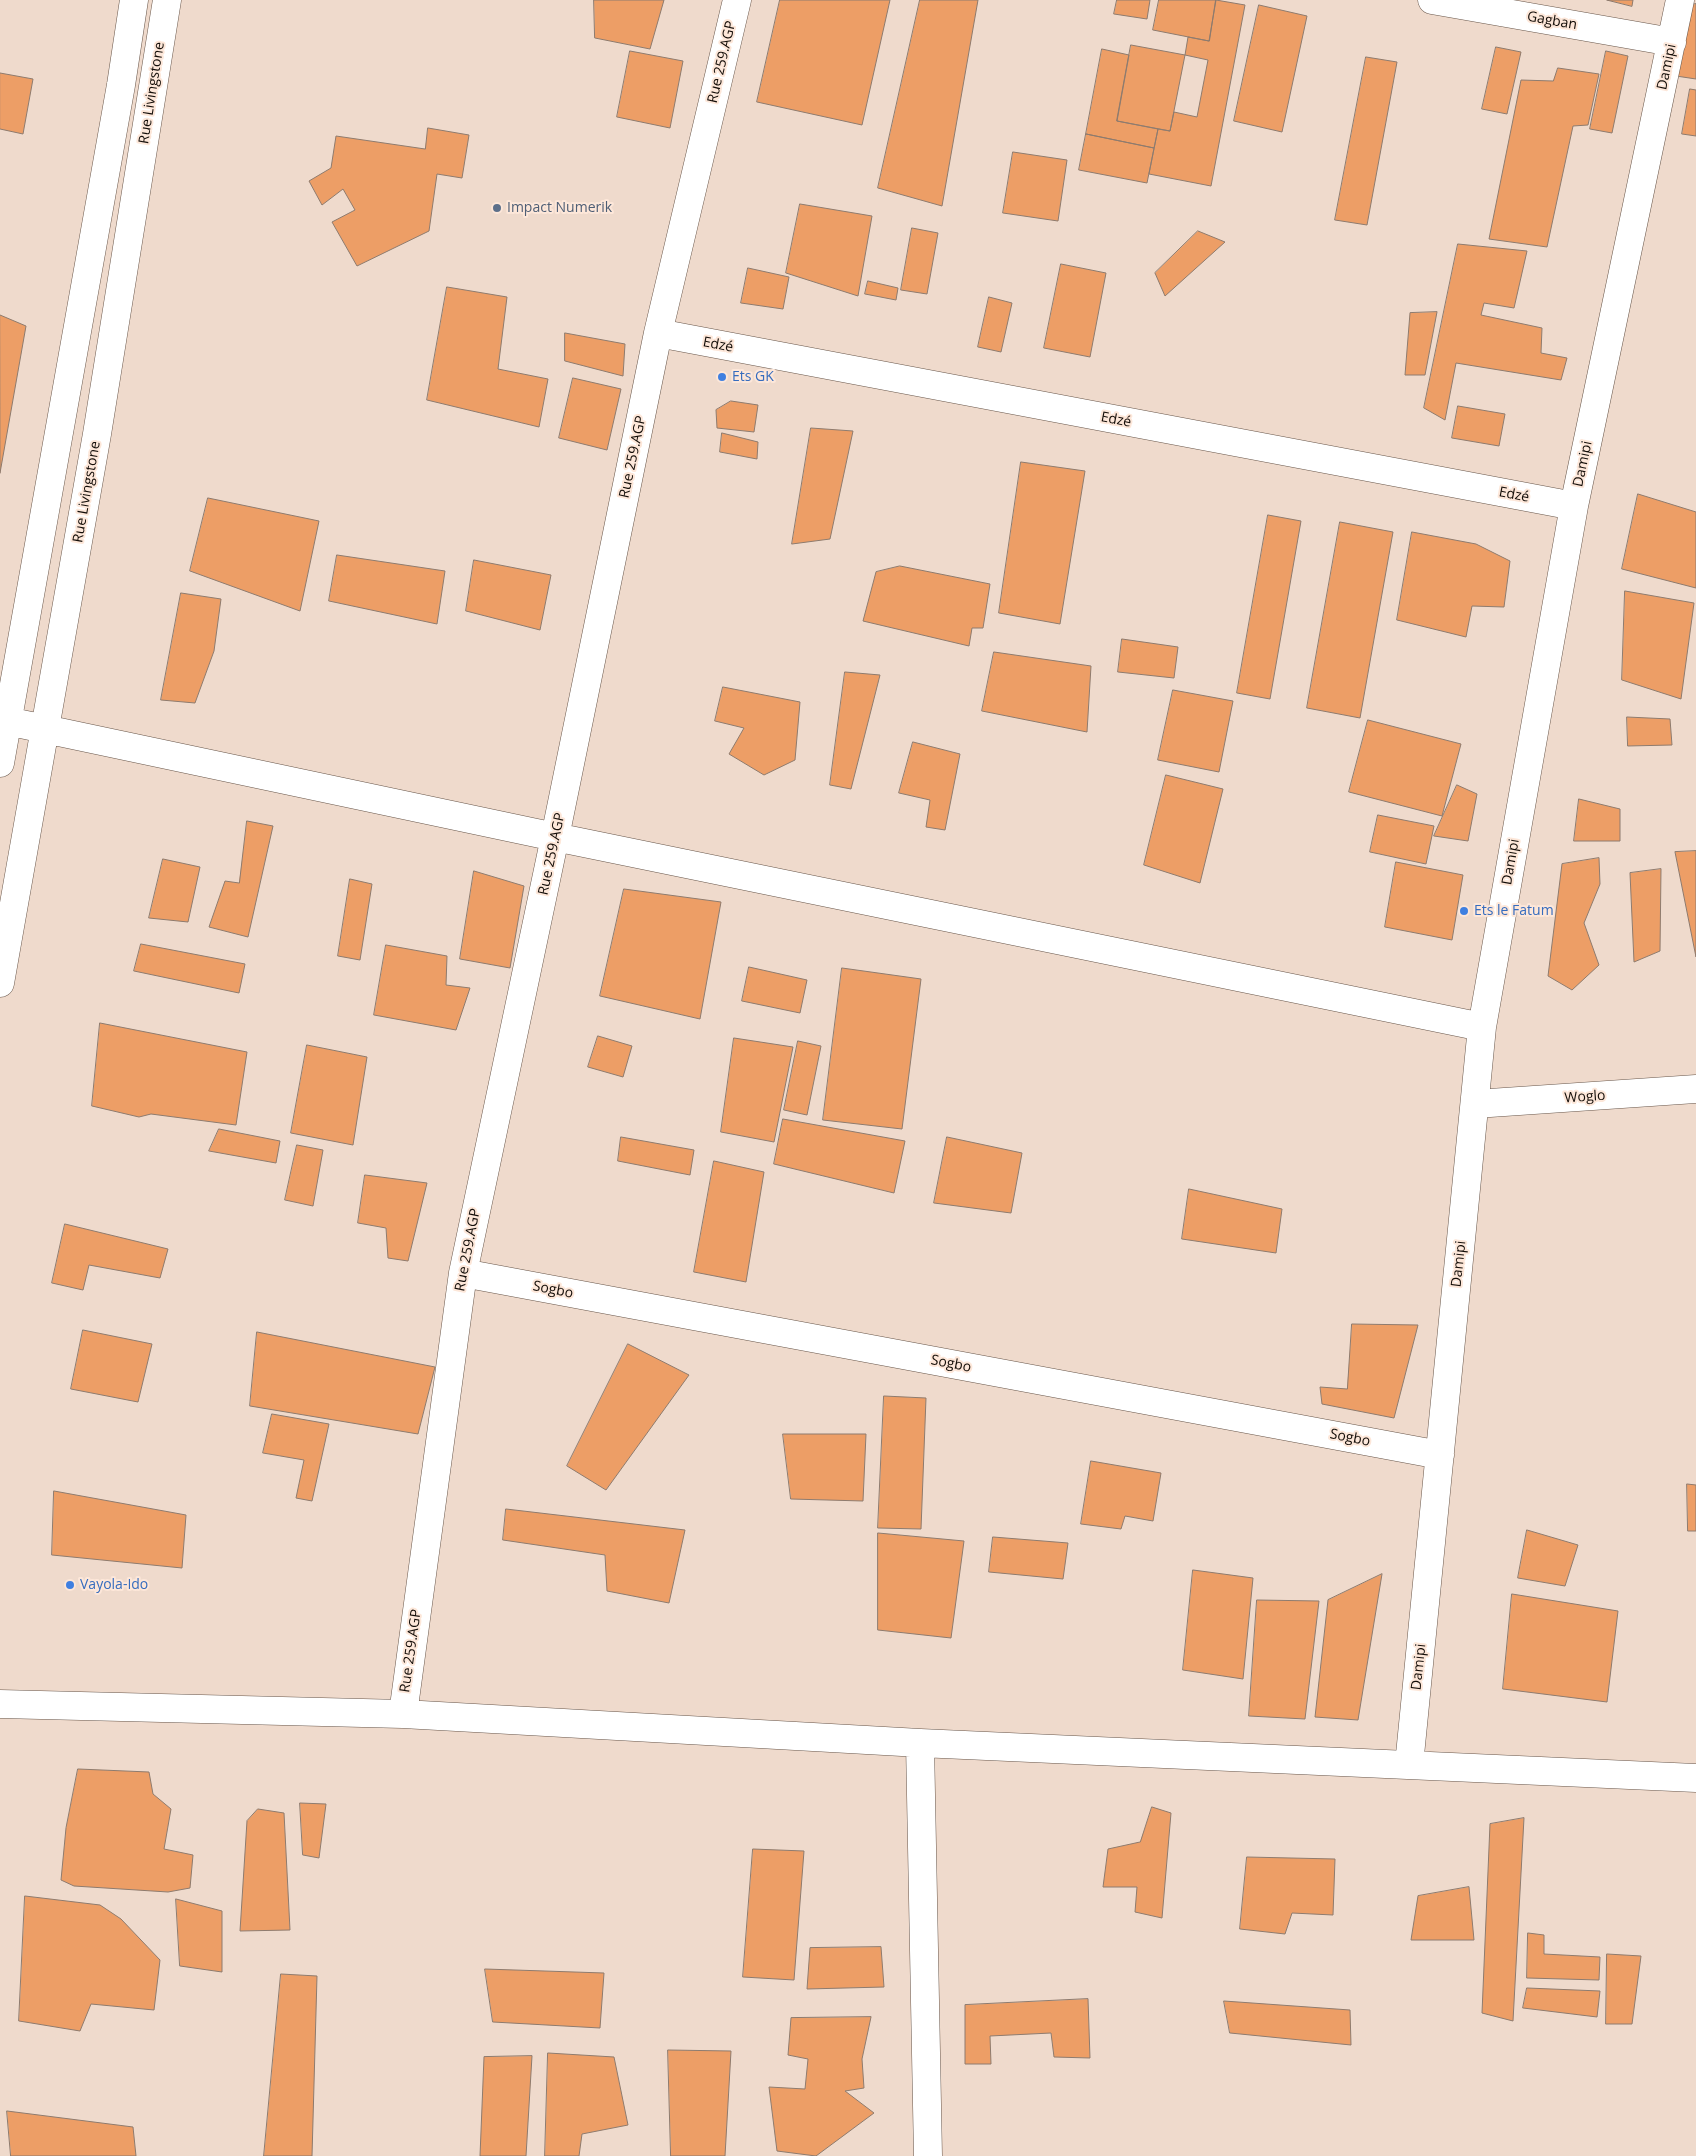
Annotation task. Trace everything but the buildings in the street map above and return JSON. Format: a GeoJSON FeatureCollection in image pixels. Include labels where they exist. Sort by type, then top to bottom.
{"type":"FeatureCollection","features":[{"type":"Feature","properties":{"kind":"street"},"geometry":{"type":"LineString","coordinates":[[0,763],[121,85],[134,0]]}},
{"type":"Feature","properties":{"kind":"street","name":"Rue Livingstone"},"geometry":{"type":"LineString","coordinates":[[0,984],[97,434],[167,0]]}},
{"type":"Feature","properties":{"kind":"street","name":"Rue 259.AGP"},"geometry":{"type":"LineString","coordinates":[[403,1714],[463,1273],[658,334],[737,0]]}},
{"type":"Feature","properties":{"kind":"street","name":"Gagban"},"geometry":{"type":"LineString","coordinates":[[1432,0],[1672,42]]}},
{"type":"Feature","properties":{"kind":"street","name":"Damipi"},"geometry":{"type":"LineString","coordinates":[[1409,1765],[1482,1027],[1574,506],[1680,0]]}},
{"type":"Feature","properties":{"kind":"street","name":"Edzé"},"geometry":{"type":"LineString","coordinates":[[658,334],[1574,506]]}},
{"type":"Feature","properties":{"kind":"street"},"geometry":{"type":"LineString","coordinates":[[7,721],[555,837],[1482,1027]]}},
{"type":"Feature","properties":{"kind":"street","name":"Woglo"},"geometry":{"type":"LineString","coordinates":[[1475,1104],[1696,1089]]}},
{"type":"Feature","properties":{"kind":"street","name":"Sogbo"},"geometry":{"type":"LineString","coordinates":[[463,1273],[1440,1455]]}},
{"type":"Feature","properties":{"kind":"street"},"geometry":{"type":"LineString","coordinates":[[0,1704],[403,1714],[920,1743],[1696,1778]]}},
{"type":"Feature","properties":{"kind":"street"},"geometry":{"type":"LineString","coordinates":[[920,1743],[928,2156]]}},
{"type":"Feature","properties":{"kind":"place","name":"Impact Numerik"},"geometry":{"type":"Point","coordinates":[497,208]}},
{"type":"Feature","properties":{"kind":"place","name":"Ets GK"},"geometry":{"type":"Point","coordinates":[722,377]}},
{"type":"Feature","properties":{"kind":"place","name":"Ets le Fatum"},"geometry":{"type":"Point","coordinates":[1464,911]}},
{"type":"Feature","properties":{"kind":"place","name":"Vayola-Ido"},"geometry":{"type":"Point","coordinates":[70,1585]}}]}
